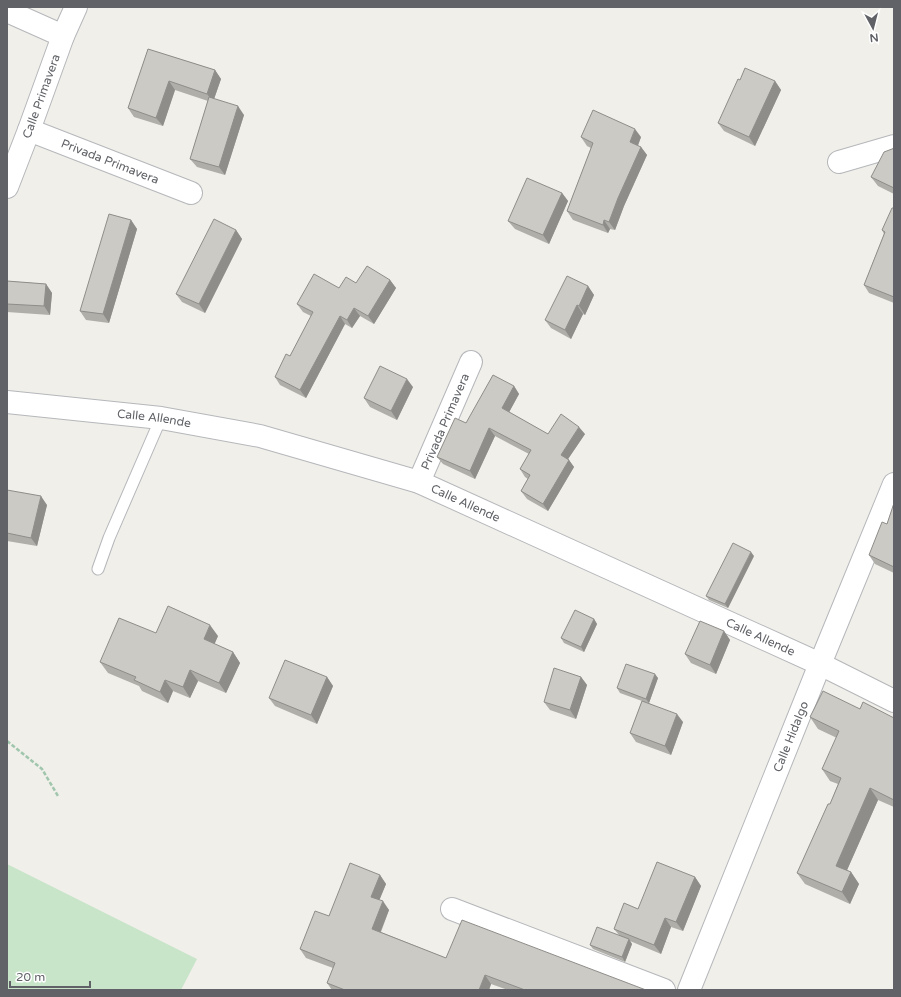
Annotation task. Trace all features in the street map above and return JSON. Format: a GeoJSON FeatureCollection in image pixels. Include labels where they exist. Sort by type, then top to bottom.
{"type":"FeatureCollection","features":[{"type":"Feature","properties":{"kind":"street","name":"Calle Primavera"},"geometry":{"type":"LineString","coordinates":[[7,187],[63,36],[76,7]]}},
{"type":"Feature","properties":{"kind":"street"},"geometry":{"type":"LineString","coordinates":[[7,11],[63,36]]}},
{"type":"Feature","properties":{"kind":"street","name":"Privada Primavera"},"geometry":{"type":"LineString","coordinates":[[29,130],[191,193]]}},
{"type":"Feature","properties":{"kind":"street"},"geometry":{"type":"LineString","coordinates":[[839,162],[894,146]]}},
{"type":"Feature","properties":{"kind":"street","name":"Privada Primavera"},"geometry":{"type":"LineString","coordinates":[[419,482],[471,362]]}},
{"type":"Feature","properties":{"kind":"street","name":"Calle Allende"},"geometry":{"type":"LineString","coordinates":[[7,402],[161,418],[260,436],[419,482],[820,664],[894,701]]}},
{"type":"Feature","properties":{"kind":"street","name":"Calle Hidalgo"},"geometry":{"type":"LineString","coordinates":[[689,990],[894,484]]}},
{"type":"Feature","properties":{"kind":"street"},"geometry":{"type":"LineString","coordinates":[[452,909],[664,990]]}},
{"type":"Feature","properties":{"kind":"lane"},"geometry":{"type":"LineString","coordinates":[[98,569],[109,538],[161,418]]}},
{"type":"Feature","properties":{"kind":"path"},"geometry":{"type":"LineString","coordinates":[[7,741],[42,769],[58,796]]}},
{"type":"Feature","properties":{"kind":"green space"},"geometry":{"type":"Polygon","coordinates":[[[7,864],[197,959],[181,990],[7,990],[7,864]]]}},
{"type":"Feature","properties":{"kind":"building"},"geometry":{"type":"Polygon","coordinates":[[[148,49],[215,70],[207,94],[169,81],[156,118],[128,108],[148,49]]]}},
{"type":"Feature","properties":{"kind":"building"},"geometry":{"type":"Polygon","coordinates":[[[745,68],[775,81],[749,137],[718,123],[738,79],[740,80],[745,68]]]}},
{"type":"Feature","properties":{"kind":"building"},"geometry":{"type":"Polygon","coordinates":[[[209,97],[238,106],[219,167],[190,159],[209,97]]]}},
{"type":"Feature","properties":{"kind":"building"},"geometry":{"type":"Polygon","coordinates":[[[593,110],[635,129],[630,142],[641,147],[609,222],[604,220],[603,225],[567,211],[593,143],[581,137],[593,110]]]}},
{"type":"Feature","properties":{"kind":"building"},"geometry":{"type":"Polygon","coordinates":[[[894,148],[894,188],[871,177],[884,152],[894,148]]]}},
{"type":"Feature","properties":{"kind":"building"},"geometry":{"type":"Polygon","coordinates":[[[527,178],[562,193],[543,235],[508,221],[527,178]]]}},
{"type":"Feature","properties":{"kind":"building"},"geometry":{"type":"Polygon","coordinates":[[[892,208],[894,208],[894,297],[864,285],[885,232],[882,230],[892,208]]]}},
{"type":"Feature","properties":{"kind":"building"},"geometry":{"type":"Polygon","coordinates":[[[109,214],[131,220],[103,314],[80,311],[109,214]]]}},
{"type":"Feature","properties":{"kind":"building"},"geometry":{"type":"Polygon","coordinates":[[[214,219],[236,230],[199,304],[176,294],[214,219]]]}},
{"type":"Feature","properties":{"kind":"building"},"geometry":{"type":"Polygon","coordinates":[[[367,266],[390,280],[368,316],[354,308],[347,320],[340,316],[300,390],[275,377],[286,354],[290,356],[313,312],[297,304],[314,274],[339,288],[346,277],[356,283],[367,266]]]}},
{"type":"Feature","properties":{"kind":"building"},"geometry":{"type":"Polygon","coordinates":[[[567,276],[588,286],[579,306],[577,305],[565,330],[545,320],[567,276]]]}},
{"type":"Feature","properties":{"kind":"building"},"geometry":{"type":"Polygon","coordinates":[[[7,281],[46,284],[44,306],[7,304],[7,281]]]}},
{"type":"Feature","properties":{"kind":"building"},"geometry":{"type":"Polygon","coordinates":[[[380,366],[407,379],[391,411],[364,398],[380,366]]]}},
{"type":"Feature","properties":{"kind":"building"},"geometry":{"type":"Polygon","coordinates":[[[493,375],[514,386],[502,408],[548,434],[561,414],[579,427],[561,455],[569,460],[543,504],[521,491],[530,475],[520,469],[531,450],[489,428],[470,471],[437,457],[455,418],[466,423],[493,375]]]}},
{"type":"Feature","properties":{"kind":"building"},"geometry":{"type":"Polygon","coordinates":[[[7,490],[41,496],[31,538],[7,533],[7,490]]]}},
{"type":"Feature","properties":{"kind":"building"},"geometry":{"type":"Polygon","coordinates":[[[894,503],[894,567],[869,555],[882,522],[887,524],[894,503]]]}},
{"type":"Feature","properties":{"kind":"building"},"geometry":{"type":"Polygon","coordinates":[[[733,543],[751,552],[725,604],[706,596],[733,543]]]}},
{"type":"Feature","properties":{"kind":"building"},"geometry":{"type":"Polygon","coordinates":[[[168,606],[210,625],[204,639],[233,652],[219,683],[190,670],[183,687],[165,680],[160,692],[134,680],[136,677],[100,662],[119,618],[156,633],[168,606]]]}},
{"type":"Feature","properties":{"kind":"building"},"geometry":{"type":"Polygon","coordinates":[[[575,610],[594,619],[581,647],[561,638],[575,610]]]}},
{"type":"Feature","properties":{"kind":"building"},"geometry":{"type":"Polygon","coordinates":[[[700,621],[724,631],[710,665],[685,654],[700,621]]]}},
{"type":"Feature","properties":{"kind":"building"},"geometry":{"type":"Polygon","coordinates":[[[285,660],[327,677],[311,715],[269,698],[285,660]]]}},
{"type":"Feature","properties":{"kind":"building"},"geometry":{"type":"Polygon","coordinates":[[[626,664],[655,674],[646,699],[617,688],[626,664]]]}},
{"type":"Feature","properties":{"kind":"building"},"geometry":{"type":"Polygon","coordinates":[[[554,668],[581,677],[570,710],[544,702],[554,668]]]}},
{"type":"Feature","properties":{"kind":"building"},"geometry":{"type":"Polygon","coordinates":[[[823,691],[860,709],[863,702],[894,718],[894,800],[870,788],[836,866],[851,872],[842,892],[797,873],[841,778],[822,769],[839,731],[810,717],[823,691]]]}},
{"type":"Feature","properties":{"kind":"building"},"geometry":{"type":"Polygon","coordinates":[[[642,701],[677,714],[665,746],[630,733],[642,701]]]}},
{"type":"Feature","properties":{"kind":"building"},"geometry":{"type":"Polygon","coordinates":[[[657,862],[695,877],[676,922],[665,918],[654,945],[614,929],[624,903],[638,909],[657,862]]]}},
{"type":"Feature","properties":{"kind":"building"},"geometry":{"type":"Polygon","coordinates":[[[350,863],[380,875],[371,897],[383,901],[372,929],[446,958],[462,920],[646,990],[525,990],[485,975],[479,990],[345,990],[327,983],[335,963],[300,949],[315,911],[329,916],[350,863]]]}},
{"type":"Feature","properties":{"kind":"building"},"geometry":{"type":"Polygon","coordinates":[[[597,927],[629,939],[622,957],[590,945],[597,927]]]}}]}
